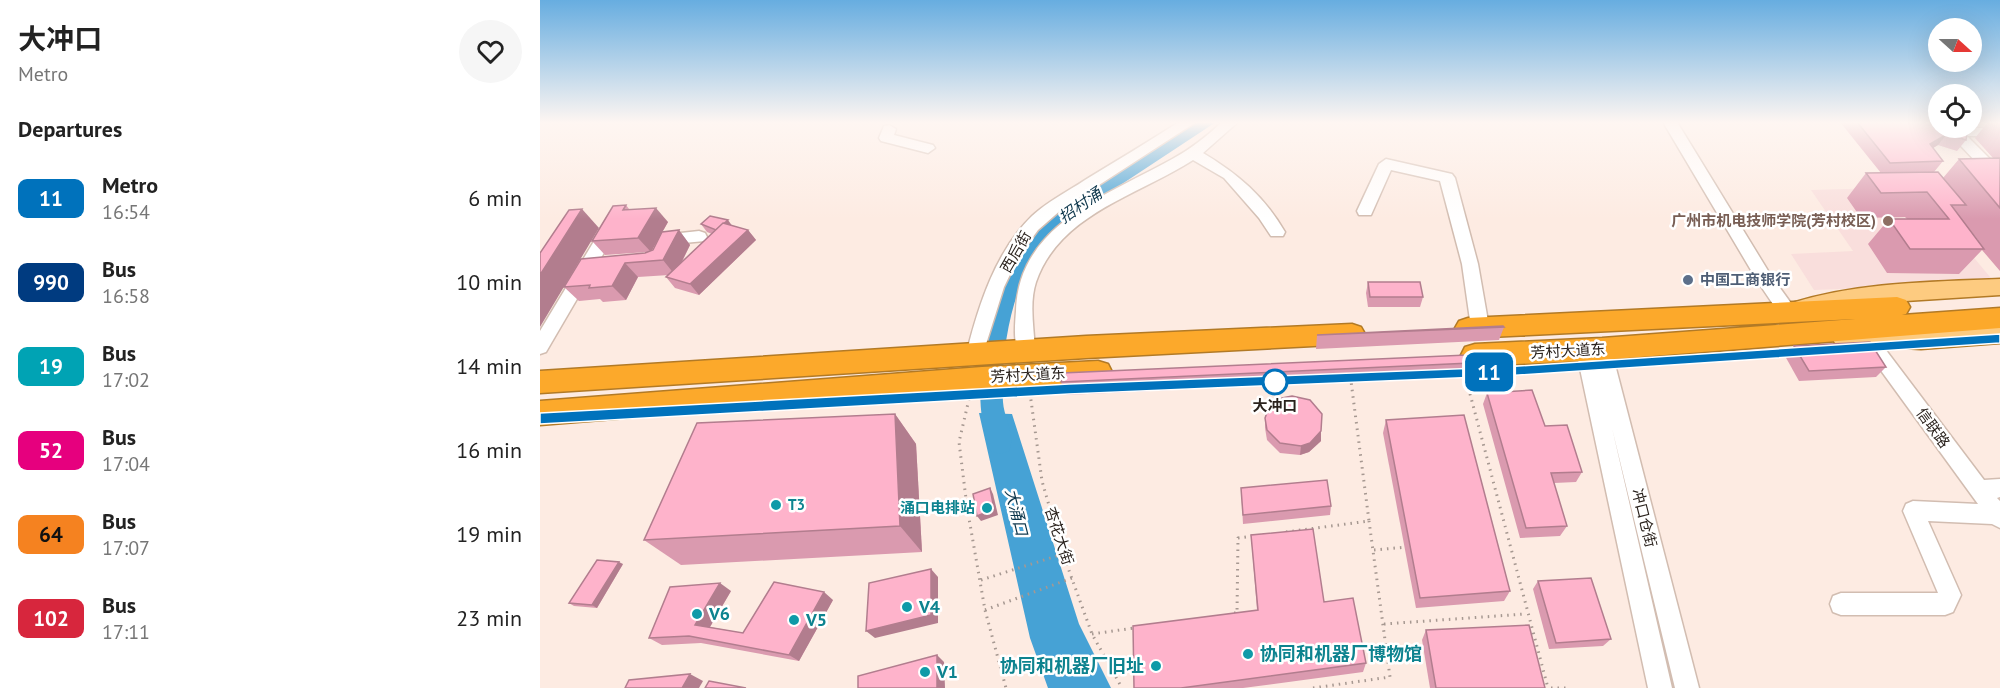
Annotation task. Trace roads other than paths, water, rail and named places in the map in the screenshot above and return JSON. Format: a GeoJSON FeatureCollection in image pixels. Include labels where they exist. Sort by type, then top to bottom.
{"type":"FeatureCollection","features":[{"type":"Feature","properties":{"kind":"highway","name":"芳村大道东"},"geometry":{"type":"LineString","coordinates":[[1444,357],[1594,349],[1868,309],[2000,300]]}},
{"type":"Feature","properties":{"kind":"highway","name":"芳村大道东"},"geometry":{"type":"LineString","coordinates":[[1444,329],[1794,319],[2000,318]]}},
{"type":"Feature","properties":{"kind":"highway","name":"芳村大道东"},"geometry":{"type":"LineString","coordinates":[[540,412],[760,397],[996,368],[1373,333]]}},
{"type":"Feature","properties":{"kind":"highway","name":"芳村大道东"},"geometry":{"type":"LineString","coordinates":[[540,382],[996,368],[1122,371]]}},
{"type":"Feature","properties":{"kind":"main road","name":"芳村大道东"},"geometry":{"type":"LineString","coordinates":[[1794,319],[1826,301],[1860,296],[2000,287]]}},
{"type":"Feature","properties":{"kind":"main road","name":"芳村大道东"},"geometry":{"type":"LineString","coordinates":[[1794,319],[1867,338],[1921,340],[2000,334]]}},
{"type":"Feature","properties":{"kind":"street","name":"西后街"},"geometry":{"type":"LineString","coordinates":[[996,368],[981,326],[993,295],[1016,249],[1031,226],[1069,197],[1138,154]]}},
{"type":"Feature","properties":{"kind":"street"},"geometry":{"type":"LineString","coordinates":[[996,368],[1032,271],[1045,251],[1063,231],[1093,208],[1194,154]]}},
{"type":"Feature","properties":{"kind":"street"},"geometry":{"type":"LineString","coordinates":[[1194,154],[1229,175],[1265,214],[1277,232]]}},
{"type":"Feature","properties":{"kind":"street"},"geometry":{"type":"LineString","coordinates":[[1689,154],[1764,278],[1794,319]]}},
{"type":"Feature","properties":{"kind":"street"},"geometry":{"type":"LineString","coordinates":[[1977,154],[2000,178]]}},
{"type":"Feature","properties":{"kind":"street"},"geometry":{"type":"LineString","coordinates":[[1365,211],[1386,164],[1447,178],[1470,264],[1480,327]]}},
{"type":"Feature","properties":{"kind":"street"},"geometry":{"type":"LineString","coordinates":[[540,347],[618,216]]}},
{"type":"Feature","properties":{"kind":"street"},"geometry":{"type":"LineString","coordinates":[[657,259],[668,239],[699,237]]}},
{"type":"Feature","properties":{"kind":"street"},"geometry":{"type":"LineString","coordinates":[[589,265],[612,263]]}},
{"type":"Feature","properties":{"kind":"street","name":"信联路"},"geometry":{"type":"LineString","coordinates":[[1867,338],[1999,517]]}},
{"type":"Feature","properties":{"kind":"street","name":"冲口仓街"},"geometry":{"type":"LineString","coordinates":[[1594,349],[1660,688]]}},
{"type":"Feature","properties":{"kind":"street","name":"冲口仓街"},"geometry":{"type":"LineString","coordinates":[[1594,349],[1686,688]]}},
{"type":"Feature","properties":{"kind":"street"},"geometry":{"type":"LineString","coordinates":[[1979,490],[2000,488]]}},
{"type":"Feature","properties":{"kind":"street"},"geometry":{"type":"LineString","coordinates":[[1841,604],[1945,604],[1950,595],[1913,511],[1999,517]]}},
{"type":"Feature","properties":{"kind":"water","name":"大涌口"},"geometry":{"type":"Polygon","coordinates":[[[979,413],[1012,414],[1079,624],[1111,688],[1048,688],[1030,638],[979,413]]]}},
{"type":"Feature","properties":{"kind":"waterway","name":"招村涌"},"geometry":{"type":"LineString","coordinates":[[1000,443],[991,402],[996,327],[1018,268],[1049,228],[1068,210],[1157,154]]}},
{"type":"Feature","properties":{"kind":"metro line","name":"11"},"geometry":{"type":"LineString","coordinates":[[540,418],[1069,389],[1314,381],[1504,371],[2000,339]]}},
{"type":"Feature","properties":{"kind":"place","name":"广州市机电技师学院(芳村校区)"},"geometry":{"type":"Point","coordinates":[1888,221]}},
{"type":"Feature","properties":{"kind":"place","name":"中国工商银行"},"geometry":{"type":"Point","coordinates":[1688,280]}},
{"type":"Feature","properties":{"kind":"place","name":"大冲口"},"geometry":{"type":"Point","coordinates":[1275,382]}},
{"type":"Feature","properties":{"kind":"place","name":"T3"},"geometry":{"type":"Point","coordinates":[776,505]}},
{"type":"Feature","properties":{"kind":"place","name":"涌口电排站"},"geometry":{"type":"Point","coordinates":[987,508]}},
{"type":"Feature","properties":{"kind":"place","name":"V4"},"geometry":{"type":"Point","coordinates":[907,607]}},
{"type":"Feature","properties":{"kind":"place","name":"V6"},"geometry":{"type":"Point","coordinates":[697,614]}},
{"type":"Feature","properties":{"kind":"place","name":"V5"},"geometry":{"type":"Point","coordinates":[794,620]}},
{"type":"Feature","properties":{"kind":"place","name":"协同和机器厂博物馆"},"geometry":{"type":"Point","coordinates":[1248,654]}},
{"type":"Feature","properties":{"kind":"place","name":"协同和机器厂旧址"},"geometry":{"type":"Point","coordinates":[1156,666]}},
{"type":"Feature","properties":{"kind":"place","name":"V1"},"geometry":{"type":"Point","coordinates":[925,672]}}]}
